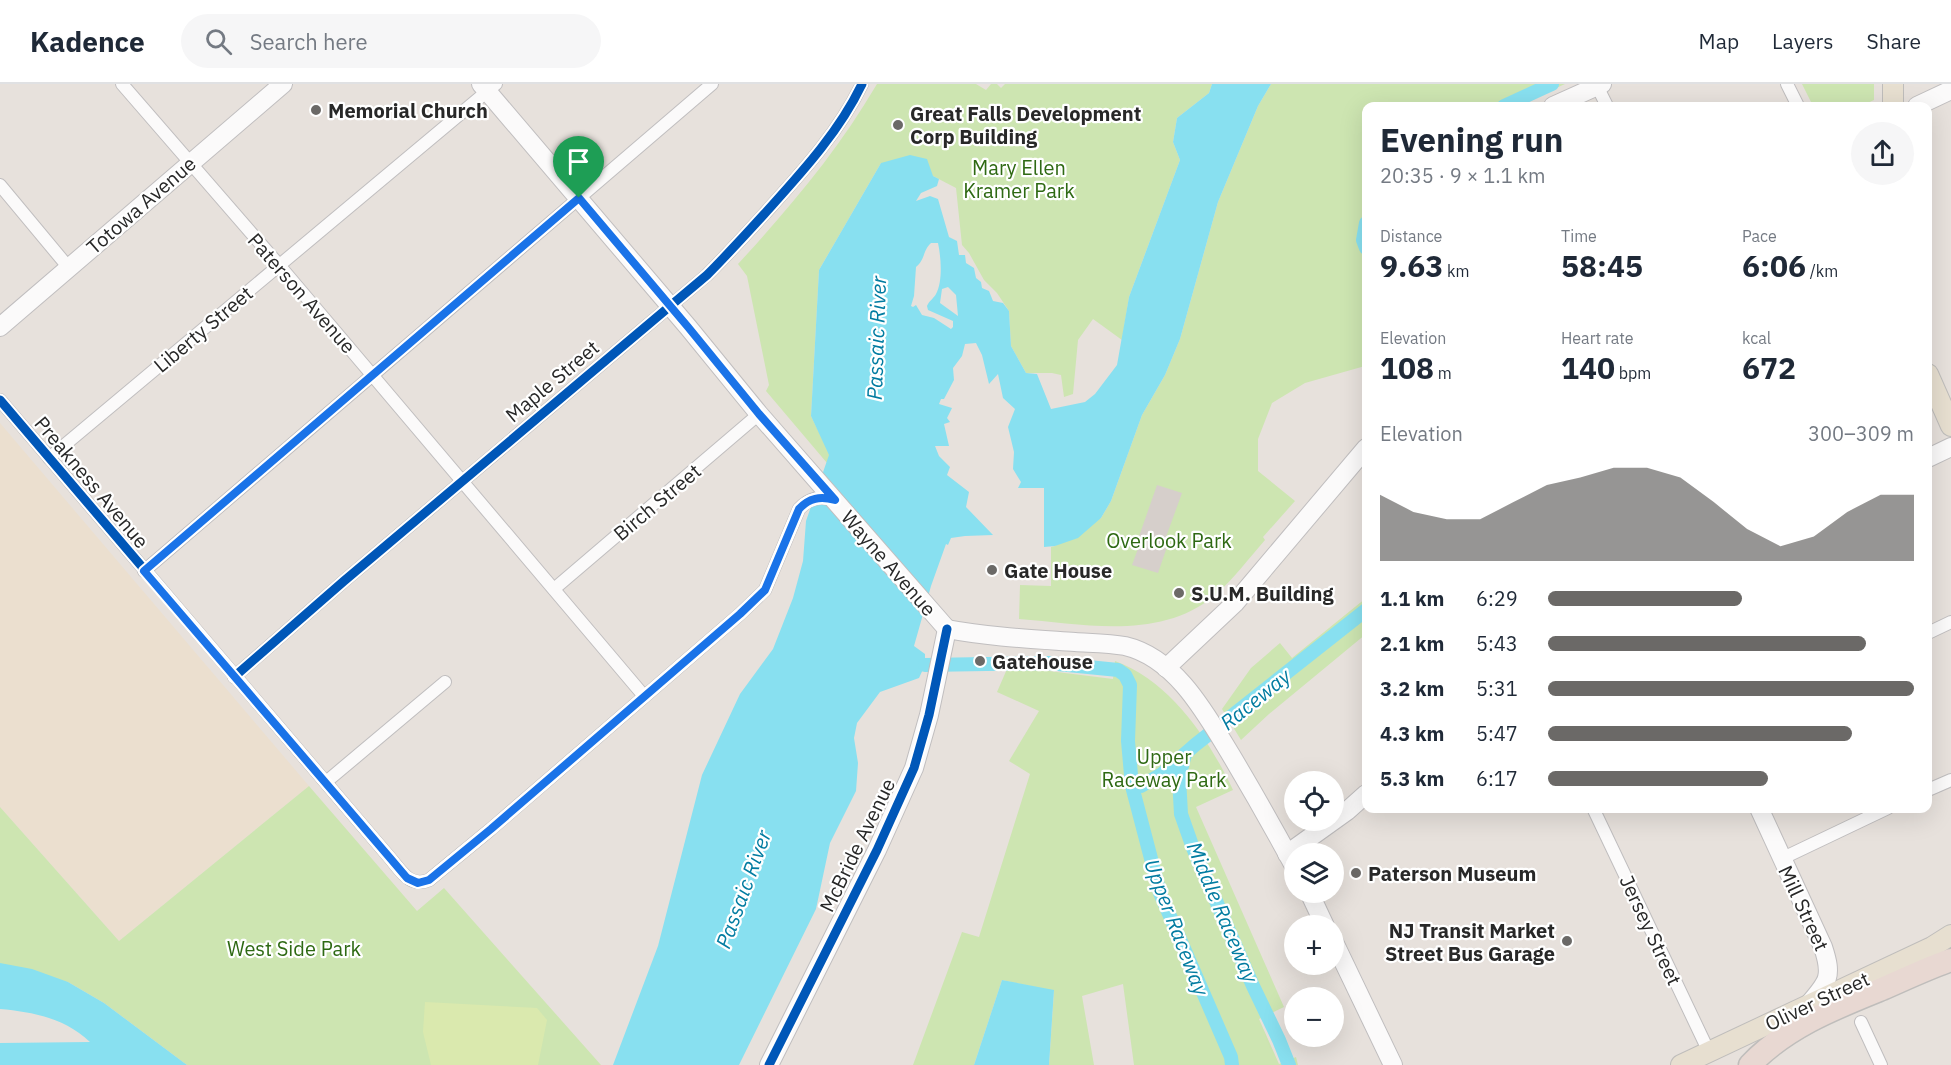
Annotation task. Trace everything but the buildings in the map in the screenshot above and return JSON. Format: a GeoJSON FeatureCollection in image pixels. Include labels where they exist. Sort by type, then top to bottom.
{"type":"FeatureCollection","features":[{"type":"Feature","properties":{"kind":"highway"},"geometry":{"type":"LineString","coordinates":[[1750,1065],[1784,1035],[1839,1006],[1948,961]]}},
{"type":"Feature","properties":{"kind":"highway"},"geometry":{"type":"LineString","coordinates":[[1769,1065],[1839,1006]]}},
{"type":"Feature","properties":{"kind":"main road","name":"Totowa Avenue"},"geometry":{"type":"LineString","coordinates":[[0,327],[283,84]]}},
{"type":"Feature","properties":{"kind":"main road"},"geometry":{"type":"LineString","coordinates":[[1893,84],[1893,102]]}},
{"type":"Feature","properties":{"kind":"main road"},"geometry":{"type":"LineString","coordinates":[[1562,102],[1600,85]]}},
{"type":"Feature","properties":{"kind":"main road","name":"Wayne Avenue"},"geometry":{"type":"LineString","coordinates":[[488,86],[759,414],[947,629]]}},
{"type":"Feature","properties":{"kind":"main road"},"geometry":{"type":"LineString","coordinates":[[1926,102],[1951,90]]}},
{"type":"Feature","properties":{"kind":"main road"},"geometry":{"type":"LineString","coordinates":[[1932,383],[1951,426]]}},
{"type":"Feature","properties":{"kind":"main road"},"geometry":{"type":"LineString","coordinates":[[1932,456],[1951,447]]}},
{"type":"Feature","properties":{"kind":"main road"},"geometry":{"type":"LineString","coordinates":[[1166,668],[1235,603],[1362,453]]}},
{"type":"Feature","properties":{"kind":"main road"},"geometry":{"type":"LineString","coordinates":[[947,629],[977,635],[1126,646],[1150,657],[1166,668],[1197,701],[1284,848]]}},
{"type":"Feature","properties":{"kind":"main road","name":"McBride Avenue"},"geometry":{"type":"LineString","coordinates":[[769,1065],[877,850],[914,768],[947,629]]}},
{"type":"Feature","properties":{"kind":"main road"},"geometry":{"type":"LineString","coordinates":[[1308,843],[1362,797]]}},
{"type":"Feature","properties":{"kind":"main road","name":"Mill Street"},"geometry":{"type":"LineString","coordinates":[[1761,813],[1822,947],[1829,968],[1827,982],[1808,1005]]}},
{"type":"Feature","properties":{"kind":"main road","name":"Oliver Street"},"geometry":{"type":"LineString","coordinates":[[1681,1065],[1951,935]]}},
{"type":"Feature","properties":{"kind":"main road"},"geometry":{"type":"LineString","coordinates":[[1344,963],[1393,1065]]}},
{"type":"Feature","properties":{"kind":"street","name":"Paterson Avenue"},"geometry":{"type":"LineString","coordinates":[[122,84],[373,375],[644,696]]}},
{"type":"Feature","properties":{"kind":"street"},"geometry":{"type":"LineString","coordinates":[[144,571],[712,84]]}},
{"type":"Feature","properties":{"kind":"street","name":"Maple Street"},"geometry":{"type":"LineString","coordinates":[[234,677],[462,480],[670,305],[684,296],[735,248],[803,171],[838,124],[862,84]]}},
{"type":"Feature","properties":{"kind":"street"},"geometry":{"type":"LineString","coordinates":[[1787,84],[1796,102]]}},
{"type":"Feature","properties":{"kind":"street"},"geometry":{"type":"LineString","coordinates":[[1600,85],[1605,102]]}},
{"type":"Feature","properties":{"kind":"street","name":"Liberty Street"},"geometry":{"type":"LineString","coordinates":[[49,458],[488,86]]}},
{"type":"Feature","properties":{"kind":"street"},"geometry":{"type":"LineString","coordinates":[[0,185],[69,268]]}},
{"type":"Feature","properties":{"kind":"street","name":"Preakness Avenue"},"geometry":{"type":"LineString","coordinates":[[0,400],[407,878],[418,883],[429,880],[644,696]]}},
{"type":"Feature","properties":{"kind":"street","name":"Birch Street"},"geometry":{"type":"LineString","coordinates":[[554,589],[759,414]]}},
{"type":"Feature","properties":{"kind":"street"},"geometry":{"type":"LineString","coordinates":[[644,696],[765,590],[794,518],[805,502],[816,498],[835,500]]}},
{"type":"Feature","properties":{"kind":"street"},"geometry":{"type":"LineString","coordinates":[[1932,631],[1951,622]]}},
{"type":"Feature","properties":{"kind":"street"},"geometry":{"type":"LineString","coordinates":[[326,782],[445,682]]}},
{"type":"Feature","properties":{"kind":"street"},"geometry":{"type":"LineString","coordinates":[[1932,788],[1951,780]]}},
{"type":"Feature","properties":{"kind":"street","name":"Jersey Street"},"geometry":{"type":"LineString","coordinates":[[1595,813],[1708,1052]]}},
{"type":"Feature","properties":{"kind":"street"},"geometry":{"type":"LineString","coordinates":[[1781,859],[1878,813]]}},
{"type":"Feature","properties":{"kind":"street"},"geometry":{"type":"LineString","coordinates":[[1861,1022],[1881,1065]]}},
{"type":"Feature","properties":{"kind":"shaded area"},"geometry":{"type":"Polygon","coordinates":[[[0,423],[309,786],[119,941],[0,807],[0,423]]]}},
{"type":"Feature","properties":{"kind":"shaded area"},"geometry":{"type":"Polygon","coordinates":[[[1157,485],[1182,493],[1166,537],[1169,541],[1158,573],[1132,565],[1139,546],[1136,545],[1157,485]]]}},
{"type":"Feature","properties":{"kind":"green space","name":"Mary Ellen Kramer Park"},"geometry":{"type":"Polygon","coordinates":[[[877,84],[976,84],[986,90],[991,84],[997,84],[1001,88],[1005,84],[1212,84],[1209,93],[1177,118],[1173,142],[1180,160],[1129,297],[1122,340],[1093,319],[1078,340],[1073,394],[1064,397],[1061,375],[1026,373],[1011,346],[1009,311],[997,293],[984,280],[962,245],[956,188],[933,176],[881,163],[819,270],[811,416],[830,455],[827,463],[766,391],[769,385],[747,276],[738,264],[812,178],[846,133],[877,84]]]}},
{"type":"Feature","properties":{"kind":"green space","name":"Overlook Park"},"geometry":{"type":"Polygon","coordinates":[[[1271,84],[1565,84],[1526,102],[1362,102],[1362,367],[1305,383],[1272,403],[1258,439],[1258,471],[1295,501],[1263,537],[1265,540],[1229,582],[1194,609],[1171,619],[1146,624],[1095,626],[1019,619],[1020,585],[1051,586],[1051,547],[1101,518],[1111,501],[1142,415],[1165,375],[1180,339],[1218,202],[1258,106],[1271,84]]]}},
{"type":"Feature","properties":{"kind":"green space"},"geometry":{"type":"Polygon","coordinates":[[[1802,84],[1874,84],[1874,100],[1870,102],[1811,102],[1802,84]]]}},
{"type":"Feature","properties":{"kind":"green space"},"geometry":{"type":"Polygon","coordinates":[[[1362,601],[1362,637],[1241,740],[1222,709],[1251,668],[1280,643],[1292,658],[1362,601]]]}},
{"type":"Feature","properties":{"kind":"green space","name":"Upper Raceway Park"},"geometry":{"type":"Polygon","coordinates":[[[1115,661],[1135,670],[1170,697],[1200,732],[1233,790],[1196,807],[1284,1007],[1259,1019],[1279,1064],[1296,1057],[1298,1065],[1134,1065],[1123,984],[1082,996],[1094,1065],[1049,1065],[1054,991],[1002,980],[974,1065],[913,1065],[962,932],[979,937],[1030,774],[1009,761],[1039,711],[997,692],[1007,669],[1049,671],[1113,679],[1115,661]]]}},
{"type":"Feature","properties":{"kind":"green space","name":"West Side Park"},"geometry":{"type":"Polygon","coordinates":[[[309,786],[417,911],[444,888],[601,1065],[187,1065],[104,1003],[68,982],[0,974],[0,807],[119,941],[309,786]]]}},
{"type":"Feature","properties":{"kind":"green space"},"geometry":{"type":"Polygon","coordinates":[[[425,1002],[537,1008],[547,1020],[538,1065],[431,1065],[423,1032],[425,1002]]]}},
{"type":"Feature","properties":{"kind":"water","name":"Passaic River"},"geometry":{"type":"Polygon","coordinates":[[[1212,84],[1271,84],[1258,106],[1218,202],[1180,339],[1165,375],[1142,415],[1111,501],[1101,518],[1078,538],[1055,546],[1044,547],[1044,488],[1018,488],[1021,482],[1013,469],[1014,452],[1008,427],[1015,409],[1003,398],[998,374],[989,384],[982,355],[976,343],[965,344],[962,356],[953,368],[954,380],[939,404],[952,408],[947,418],[950,422],[944,424],[949,446],[935,446],[939,456],[950,467],[947,475],[969,492],[966,507],[993,535],[951,538],[948,545],[946,544],[914,646],[925,654],[925,665],[919,678],[880,692],[857,723],[854,738],[858,763],[856,791],[830,843],[816,909],[739,1065],[613,1065],[658,946],[702,775],[740,694],[773,649],[793,598],[803,561],[806,521],[829,455],[811,416],[819,270],[881,163],[910,155],[927,159],[933,176],[939,179],[937,186],[921,193],[916,201],[930,196],[938,199],[949,237],[957,241],[959,255],[965,255],[966,263],[974,268],[976,278],[981,282],[982,288],[989,291],[993,301],[1003,303],[1009,311],[1011,346],[1026,373],[1037,374],[1051,409],[1085,402],[1095,394],[1117,365],[1129,297],[1180,160],[1173,142],[1177,118],[1209,93],[1212,84]],[[931,243],[916,267],[911,306],[916,305],[922,315],[934,318],[951,329],[953,321],[928,310],[927,306],[938,289],[941,262],[938,243],[931,243]],[[948,287],[942,289],[940,303],[958,316],[956,295],[948,287]]]}},
{"type":"Feature","properties":{"kind":"water"},"geometry":{"type":"Polygon","coordinates":[[[0,963],[32,969],[68,982],[104,1003],[187,1065],[0,1065],[0,1043],[90,1042],[59,1022],[24,1012],[0,1009],[0,963]]]}},
{"type":"Feature","properties":{"kind":"water"},"geometry":{"type":"Polygon","coordinates":[[[1002,980],[1054,990],[1049,1065],[974,1065],[1002,980]]]}},
{"type":"Feature","properties":{"kind":"waterway"},"geometry":{"type":"LineString","coordinates":[[1513,102],[1552,84]]}},
{"type":"Feature","properties":{"kind":"waterway","name":"Raceway"},"geometry":{"type":"LineString","coordinates":[[1132,786],[1141,786],[1162,774],[1195,745],[1362,613]]}},
{"type":"Feature","properties":{"kind":"waterway","name":"Raceway"},"geometry":{"type":"LineString","coordinates":[[925,665],[1048,663],[1118,670],[1125,675],[1130,685],[1128,741],[1132,786],[1160,893],[1231,1057],[1232,1065]]}},
{"type":"Feature","properties":{"kind":"waterway","name":"Middle Raceway"},"geometry":{"type":"LineString","coordinates":[[1185,754],[1179,778],[1181,814],[1193,848],[1289,1065]]}},
{"type":"Feature","properties":{"kind":"cycle path"},"geometry":{"type":"LineString","coordinates":[[234,677],[344,581],[707,275],[819,151],[853,102],[862,84]]}},
{"type":"Feature","properties":{"kind":"cycle path"},"geometry":{"type":"LineString","coordinates":[[0,400],[398,868],[406,877],[416,882],[429,880],[491,829],[740,614],[765,590],[799,509],[815,499],[835,500]]}},
{"type":"Feature","properties":{"kind":"cycle path"},"geometry":{"type":"LineString","coordinates":[[769,1065],[877,850],[914,768],[929,715],[947,629]]}},
{"type":"Feature","properties":{"kind":"place","name":"Memorial Church"},"geometry":{"type":"Point","coordinates":[316,110]}},
{"type":"Feature","properties":{"kind":"place","name":"Great Falls Development Corp Building"},"geometry":{"type":"Point","coordinates":[898,125]}},
{"type":"Feature","properties":{"kind":"place","name":"Gate House"},"geometry":{"type":"Point","coordinates":[992,570]}},
{"type":"Feature","properties":{"kind":"place","name":"S.U.M. Building"},"geometry":{"type":"Point","coordinates":[1179,593]}},
{"type":"Feature","properties":{"kind":"place","name":"Gatehouse"},"geometry":{"type":"Point","coordinates":[980,661]}},
{"type":"Feature","properties":{"kind":"place","name":"Paterson Museum"},"geometry":{"type":"Point","coordinates":[1356,873]}},
{"type":"Feature","properties":{"kind":"place","name":"NJ Transit Market Street Bus Garage"},"geometry":{"type":"Point","coordinates":[1567,941]}},
{"type":"Feature","properties":{"kind":"route"},"geometry":{"type":"LineString","coordinates":[[579,198],[759,414],[835,500],[816,498],[805,502],[799,509],[765,590],[740,614],[429,880],[412,882],[144,571],[579,198]]}},
{"type":"Feature","properties":{"kind":"water label","name":"Upper Raceway"},"geometry":{"type":"Point","coordinates":[1177,927]}}]}
